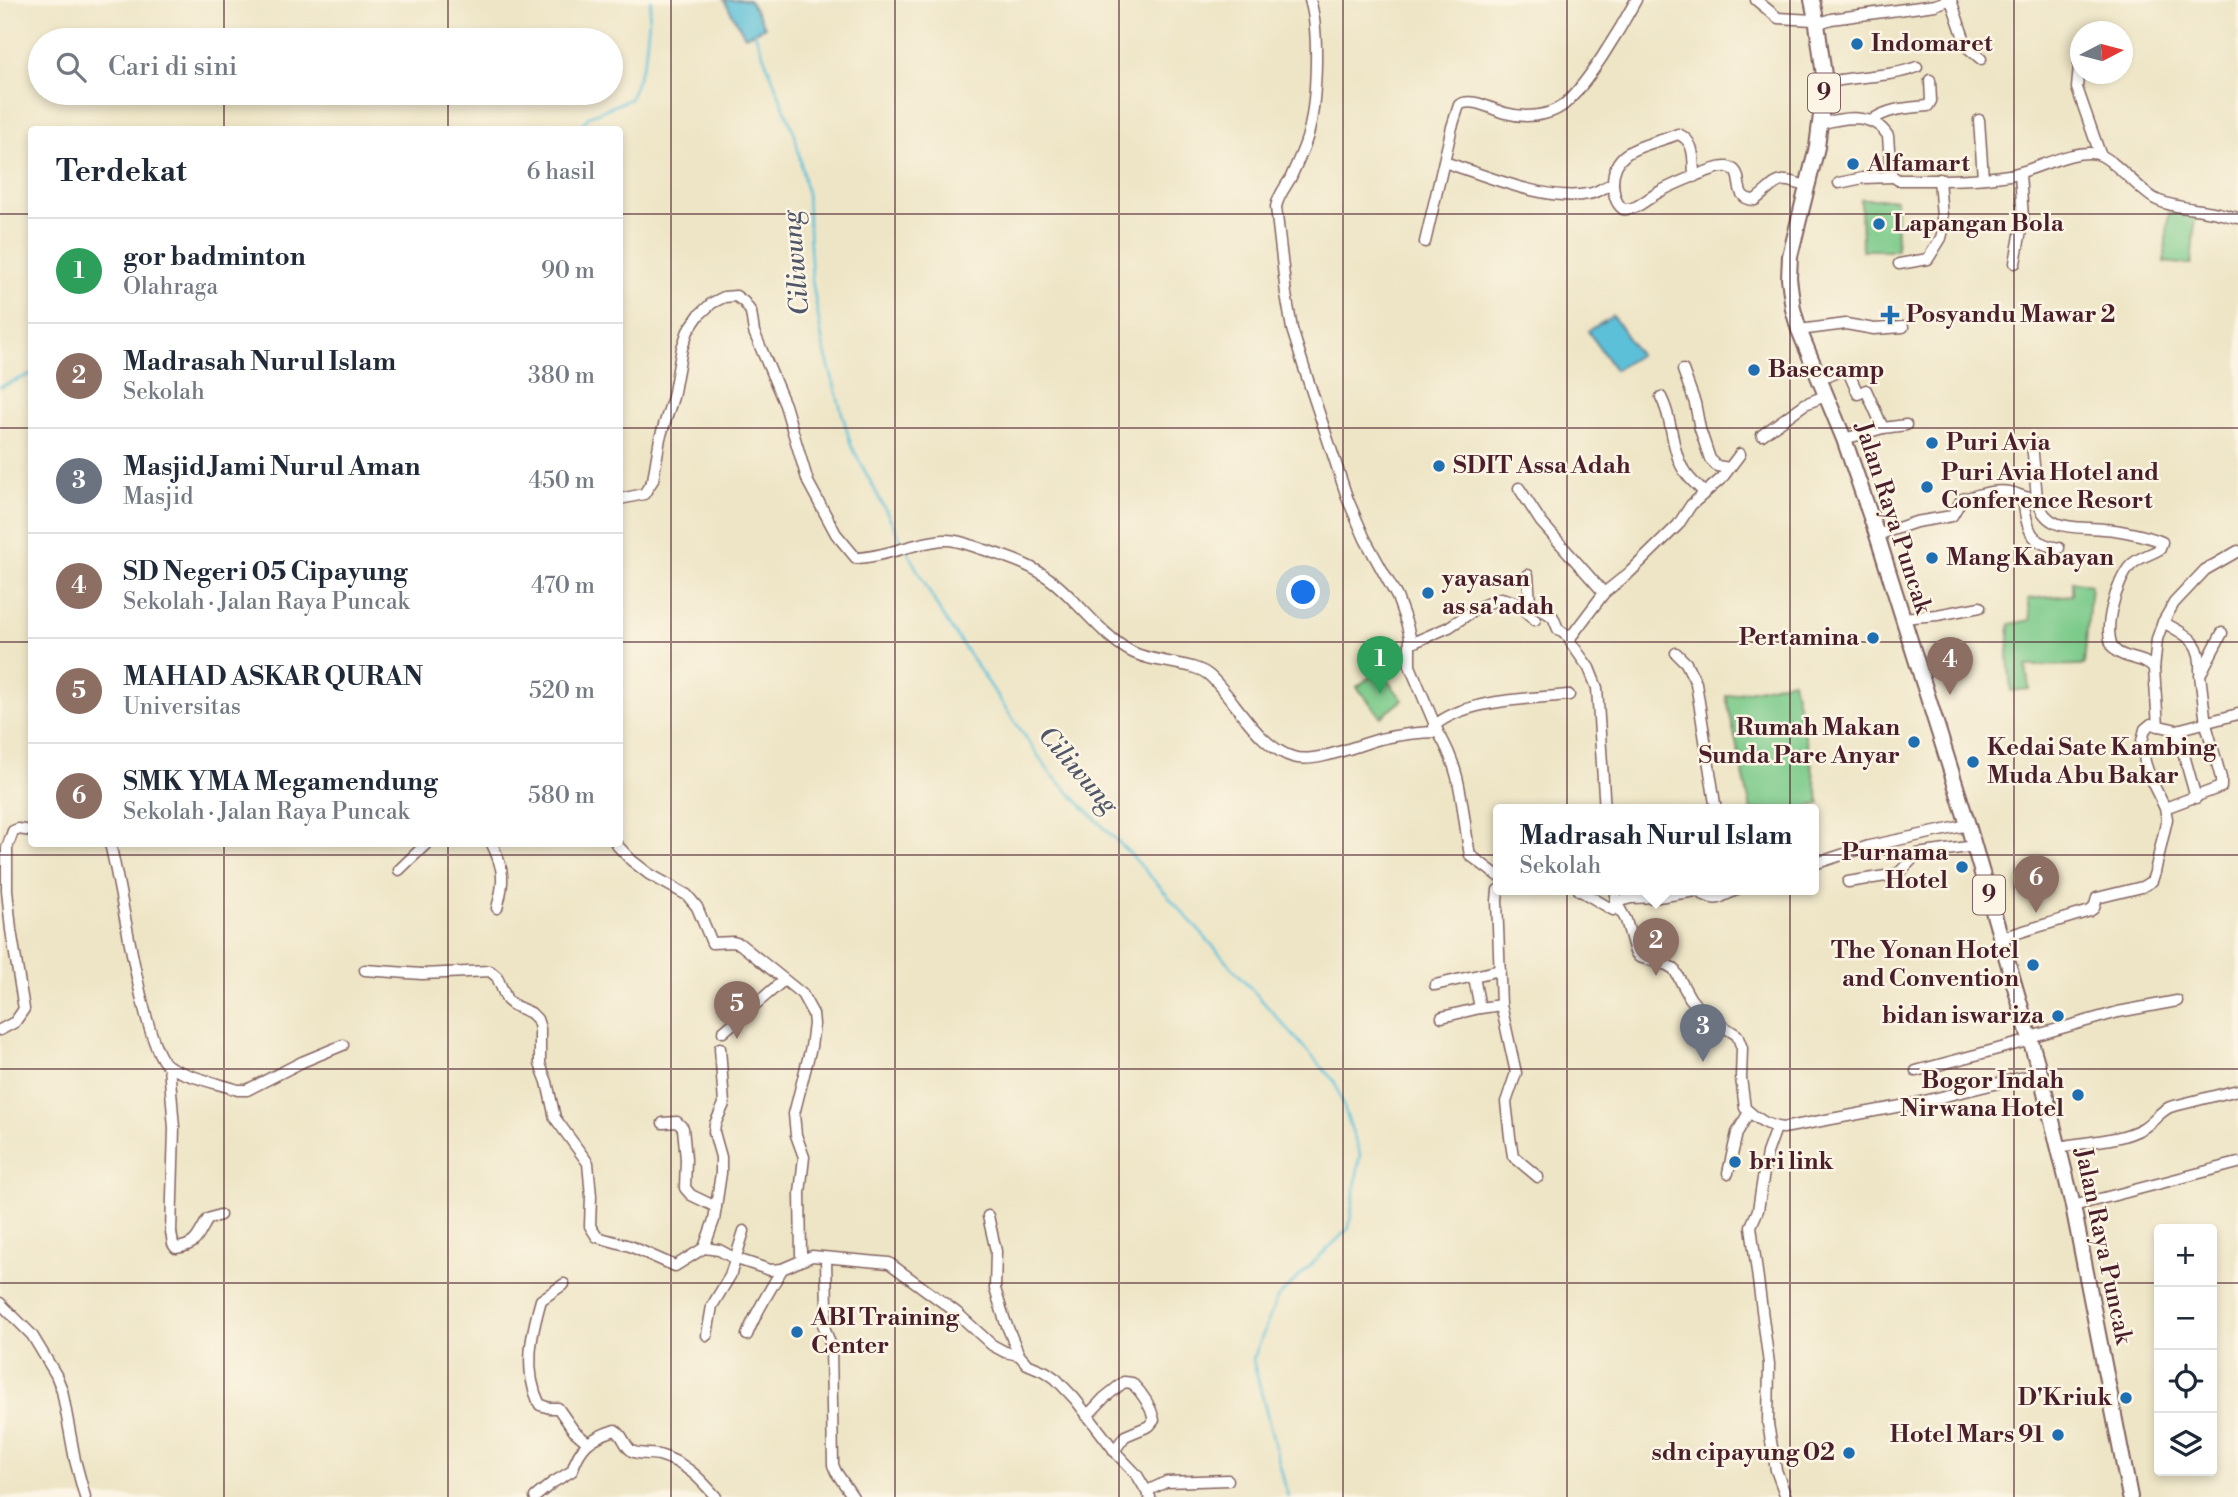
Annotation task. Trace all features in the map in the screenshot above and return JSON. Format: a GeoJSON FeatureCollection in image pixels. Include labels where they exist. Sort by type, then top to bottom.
{"type":"FeatureCollection","features":[{"type":"Feature","properties":{"kind":"highway","name":"Jalan Raya Puncak"},"geometry":{"type":"LineString","coordinates":[[1812,0],[1818,24],[1825,83],[1821,124],[1790,256],[1790,293],[1799,330],[1844,439],[1877,535],[1975,846],[2040,1073],[2073,1206],[2130,1497]]}},
{"type":"Feature","properties":{"kind":"street"},"geometry":{"type":"LineString","coordinates":[[1310,0],[1315,22],[1313,113],[1306,143],[1277,200],[1276,208],[1286,294],[1298,350],[1338,471],[1365,539],[1397,597],[1407,625],[1410,666],[1436,729],[1447,747],[1460,787],[1470,855],[1493,872]]}},
{"type":"Feature","properties":{"kind":"street"},"geometry":{"type":"LineString","coordinates":[[1425,242],[1459,105],[1469,102],[1507,114],[1526,116],[1549,112],[1563,105],[1582,85],[1636,0]]}},
{"type":"Feature","properties":{"kind":"street"},"geometry":{"type":"LineString","coordinates":[[1755,0],[1778,18],[1813,20],[1818,24],[1831,19],[1855,17],[1910,4],[1935,5],[1950,0],[1966,47],[1981,60]]}},
{"type":"Feature","properties":{"kind":"street"},"geometry":{"type":"LineString","coordinates":[[1825,83],[1845,78],[1896,74],[1917,67]]}},
{"type":"Feature","properties":{"kind":"street"},"geometry":{"type":"LineString","coordinates":[[1871,121],[1891,111],[1928,106],[1931,101],[1930,80]]}},
{"type":"Feature","properties":{"kind":"street"},"geometry":{"type":"LineString","coordinates":[[2077,84],[2100,154],[2138,184],[2147,195],[2160,201],[2238,218]]}},
{"type":"Feature","properties":{"kind":"street"},"geometry":{"type":"LineString","coordinates":[[1821,124],[1840,118],[1871,121],[1885,130],[1892,177]]}},
{"type":"Feature","properties":{"kind":"street"},"geometry":{"type":"LineString","coordinates":[[1979,120],[1983,178]]}},
{"type":"Feature","properties":{"kind":"street"},"geometry":{"type":"LineString","coordinates":[[1695,177],[1692,145],[1680,134],[1629,151],[1615,168],[1613,184],[1618,205],[1628,210],[1661,190],[1716,169],[1729,167],[1738,177],[1743,196],[1751,200],[1782,180],[1808,187]]}},
{"type":"Feature","properties":{"kind":"street"},"geometry":{"type":"LineString","coordinates":[[1839,183],[1863,178],[1983,178],[2020,173],[2062,158],[2087,153],[2100,154]]}},
{"type":"Feature","properties":{"kind":"street"},"geometry":{"type":"LineString","coordinates":[[1444,162],[1510,183],[1559,194],[1591,194],[1613,184]]}},
{"type":"Feature","properties":{"kind":"street"},"geometry":{"type":"LineString","coordinates":[[2015,263],[2023,219],[2020,173]]}},
{"type":"Feature","properties":{"kind":"street"},"geometry":{"type":"LineString","coordinates":[[1899,264],[1928,260],[1941,238],[1943,230],[1939,180]]}},
{"type":"Feature","properties":{"kind":"street"},"geometry":{"type":"LineString","coordinates":[[623,498],[644,495],[653,480],[660,438],[673,397],[688,331],[712,303],[724,297],[736,296],[751,312],[754,332],[785,405],[808,482],[828,521],[856,558],[870,558],[944,540],[963,542],[1009,557],[1037,570],[1054,582],[1100,627],[1129,650],[1150,659],[1206,673],[1264,738],[1297,759],[1436,729],[1451,715],[1474,708],[1569,695]]}},
{"type":"Feature","properties":{"kind":"street"},"geometry":{"type":"LineString","coordinates":[[1799,330],[1846,324],[1874,329],[1903,327]]}},
{"type":"Feature","properties":{"kind":"street"},"geometry":{"type":"LineString","coordinates":[[1683,370],[1710,459],[1717,467],[1729,468]]}},
{"type":"Feature","properties":{"kind":"street"},"geometry":{"type":"LineString","coordinates":[[1820,379],[1848,370],[1858,394],[1866,390],[1883,428]]}},
{"type":"Feature","properties":{"kind":"street"},"geometry":{"type":"LineString","coordinates":[[1661,397],[1670,416],[1679,461],[1686,475],[1705,493]]}},
{"type":"Feature","properties":{"kind":"street"},"geometry":{"type":"LineString","coordinates":[[1762,435],[1805,404],[1820,398]]}},
{"type":"Feature","properties":{"kind":"street"},"geometry":{"type":"LineString","coordinates":[[1844,439],[1883,428],[1906,425]]}},
{"type":"Feature","properties":{"kind":"street"},"geometry":{"type":"LineString","coordinates":[[2032,443],[2039,510],[2054,523],[2072,528],[2105,529],[2154,538],[2162,542],[2160,549],[2137,560],[2126,570],[2110,610],[2111,644],[2116,651],[2149,663],[2154,669]]}},
{"type":"Feature","properties":{"kind":"street"},"geometry":{"type":"LineString","coordinates":[[1570,638],[1604,593],[1636,567],[1678,525],[1691,505],[1740,454]]}},
{"type":"Feature","properties":{"kind":"street"},"geometry":{"type":"LineString","coordinates":[[1519,488],[1541,522],[1604,593]]}},
{"type":"Feature","properties":{"kind":"street"},"geometry":{"type":"LineString","coordinates":[[1877,535],[1916,522],[1952,516],[1962,499],[1995,491],[2012,492],[2023,499],[2037,498]]}},
{"type":"Feature","properties":{"kind":"street"},"geometry":{"type":"LineString","coordinates":[[2023,499],[2026,523],[2032,536],[2040,544],[2059,548]]}},
{"type":"Feature","properties":{"kind":"street"},"geometry":{"type":"LineString","coordinates":[[2158,726],[2154,669],[2157,639],[2163,622],[2174,603],[2205,570],[2238,551]]}},
{"type":"Feature","properties":{"kind":"street"},"geometry":{"type":"LineString","coordinates":[[1528,575],[1530,602],[1553,618],[1558,629],[1570,638],[1589,668],[1597,688],[1605,804]]}},
{"type":"Feature","properties":{"kind":"street"},"geometry":{"type":"LineString","coordinates":[[1410,643],[1449,627],[1479,607],[1500,598],[1515,602],[1535,620]]}},
{"type":"Feature","properties":{"kind":"street"},"geometry":{"type":"LineString","coordinates":[[1902,618],[1980,607]]}},
{"type":"Feature","properties":{"kind":"street"},"geometry":{"type":"LineString","coordinates":[[2163,622],[2195,643],[2201,656],[2200,676],[2206,724],[2222,784],[2196,798],[2165,808]]}},
{"type":"Feature","properties":{"kind":"street"},"geometry":{"type":"LineString","coordinates":[[2200,676],[2222,633]]}},
{"type":"Feature","properties":{"kind":"street"},"geometry":{"type":"LineString","coordinates":[[1675,653],[1686,663],[1696,683],[1715,804]]}},
{"type":"Feature","properties":{"kind":"street"},"geometry":{"type":"LineString","coordinates":[[2001,938],[2090,911],[2097,898],[2149,883],[2154,877],[2167,824],[2165,808],[2147,771],[2142,740],[2146,726],[2151,724],[2178,730],[2238,714]]}},
{"type":"Feature","properties":{"kind":"street"},"geometry":{"type":"LineString","coordinates":[[2178,730],[2196,798]]}},
{"type":"Feature","properties":{"kind":"street"},"geometry":{"type":"LineString","coordinates":[[1819,862],[1869,846],[1968,825]]}},
{"type":"Feature","properties":{"kind":"street"},"geometry":{"type":"LineString","coordinates":[[0,1030],[19,1019],[24,1009],[8,907],[6,875],[7,848],[13,831],[28,830]]}},
{"type":"Feature","properties":{"kind":"street"},"geometry":{"type":"LineString","coordinates":[[1848,882],[1900,872],[1917,854],[1975,846]]}},
{"type":"Feature","properties":{"kind":"street"},"geometry":{"type":"LineString","coordinates":[[111,847],[148,1022],[160,1056],[169,1066],[238,1090],[247,1090],[343,1045]]}},
{"type":"Feature","properties":{"kind":"street"},"geometry":{"type":"LineString","coordinates":[[400,870],[423,847]]}},
{"type":"Feature","properties":{"kind":"street"},"geometry":{"type":"LineString","coordinates":[[493,847],[503,876],[498,908]]}},
{"type":"Feature","properties":{"kind":"street"},"geometry":{"type":"LineString","coordinates":[[619,847],[649,874],[680,890],[692,901],[701,915],[712,943],[740,944],[806,1000],[813,1014],[811,1047],[794,1114],[796,1135],[804,1157],[799,1232],[801,1255],[805,1258]]}},
{"type":"Feature","properties":{"kind":"street"},"geometry":{"type":"LineString","coordinates":[[1498,895],[1501,1005],[1516,1073],[1506,1102],[1513,1156],[1538,1177]]}},
{"type":"Feature","properties":{"kind":"street"},"geometry":{"type":"LineString","coordinates":[[1588,895],[1613,910],[1616,895]]}},
{"type":"Feature","properties":{"kind":"street"},"geometry":{"type":"LineString","coordinates":[[1616,902],[1631,898],[1674,895]]}},
{"type":"Feature","properties":{"kind":"street"},"geometry":{"type":"LineString","coordinates":[[1702,895],[1714,899],[1724,895]]}},
{"type":"Feature","properties":{"kind":"street"},"geometry":{"type":"LineString","coordinates":[[1616,902],[1626,920],[1634,952],[1639,957],[1674,969],[1690,998],[1703,1014],[1737,1035],[1742,1048],[1741,1078],[1745,1108],[1758,1119],[1776,1128],[1912,1104],[2040,1073]]}},
{"type":"Feature","properties":{"kind":"street"},"geometry":{"type":"LineString","coordinates":[[1435,985],[1500,970]]}},
{"type":"Feature","properties":{"kind":"street"},"geometry":{"type":"LineString","coordinates":[[365,971],[422,974],[485,971],[494,973],[507,1000],[537,1019],[540,1028],[540,1064],[555,1118],[588,1163],[590,1226],[594,1235],[601,1240],[630,1246],[675,1266],[704,1248],[716,1208],[721,1163],[715,1127],[724,1104],[720,1048]]}},
{"type":"Feature","properties":{"kind":"street"},"geometry":{"type":"LineString","coordinates":[[1474,977],[1480,1007]]}},
{"type":"Feature","properties":{"kind":"street"},"geometry":{"type":"LineString","coordinates":[[723,1032],[784,980]]}},
{"type":"Feature","properties":{"kind":"street"},"geometry":{"type":"LineString","coordinates":[[1916,1071],[2118,1012],[2177,1001]]}},
{"type":"Feature","properties":{"kind":"street"},"geometry":{"type":"LineString","coordinates":[[1442,1017],[1480,1007],[1501,1005]]}},
{"type":"Feature","properties":{"kind":"street"},"geometry":{"type":"LineString","coordinates":[[169,1066],[174,1128],[173,1244],[176,1248],[191,1245],[208,1219],[220,1215]]}},
{"type":"Feature","properties":{"kind":"street"},"geometry":{"type":"LineString","coordinates":[[2059,1147],[2136,1131],[2169,1107],[2238,1090]]}},
{"type":"Feature","properties":{"kind":"street"},"geometry":{"type":"LineString","coordinates":[[1728,1172],[1737,1133],[1749,1112]]}},
{"type":"Feature","properties":{"kind":"street"},"geometry":{"type":"LineString","coordinates":[[663,1123],[677,1122],[683,1128],[686,1152],[685,1188],[691,1195],[716,1208]]}},
{"type":"Feature","properties":{"kind":"street"},"geometry":{"type":"LineString","coordinates":[[1776,1128],[1767,1153],[1758,1210],[1751,1226],[1769,1364],[1768,1424],[1776,1470],[1786,1497]]}},
{"type":"Feature","properties":{"kind":"street"},"geometry":{"type":"LineString","coordinates":[[2073,1206],[2238,1163]]}},
{"type":"Feature","properties":{"kind":"street"},"geometry":{"type":"LineString","coordinates":[[988,1216],[996,1251],[995,1289],[1019,1355],[1027,1364],[1046,1371],[1056,1379],[1114,1451],[1137,1475],[1149,1494],[1166,1482],[1227,1480]]}},
{"type":"Feature","properties":{"kind":"street"},"geometry":{"type":"LineString","coordinates":[[707,1335],[712,1307],[728,1281],[744,1231]]}},
{"type":"Feature","properties":{"kind":"street"},"geometry":{"type":"LineString","coordinates":[[704,1248],[719,1250],[764,1269],[782,1269],[805,1258],[817,1256],[890,1263],[941,1300],[992,1345],[1004,1352],[1019,1355]]}},
{"type":"Feature","properties":{"kind":"street"},"geometry":{"type":"LineString","coordinates":[[826,1258],[827,1309],[823,1324],[831,1346],[833,1465],[853,1497]]}},
{"type":"Feature","properties":{"kind":"street"},"geometry":{"type":"LineString","coordinates":[[747,1335],[759,1307],[782,1269]]}},
{"type":"Feature","properties":{"kind":"street"},"geometry":{"type":"LineString","coordinates":[[564,1284],[541,1300],[529,1364],[540,1405],[558,1408],[574,1431],[587,1441]]}},
{"type":"Feature","properties":{"kind":"street"},"geometry":{"type":"LineString","coordinates":[[0,1303],[32,1335],[56,1375],[62,1390],[85,1497]]}},
{"type":"Feature","properties":{"kind":"street"},"geometry":{"type":"LineString","coordinates":[[1087,1416],[1124,1382],[1137,1388],[1154,1420],[1149,1426],[1125,1436],[1114,1451]]}},
{"type":"Feature","properties":{"kind":"street"},"geometry":{"type":"LineString","coordinates":[[536,1497],[572,1471],[587,1441],[615,1430],[620,1433],[629,1450],[664,1457],[690,1469],[716,1497]]}},
{"type":"Feature","properties":{"kind":"green space","name":"Lapangan Bola"},"geometry":{"type":"Polygon","coordinates":[[[1861,199],[1896,199],[1897,250],[1862,250],[1861,199]]]}},
{"type":"Feature","properties":{"kind":"green space"},"geometry":{"type":"Polygon","coordinates":[[[2187,210],[2196,210],[2191,265],[2164,262],[2169,212],[2186,215],[2187,210]]]}},
{"type":"Feature","properties":{"kind":"green space"},"geometry":{"type":"Polygon","coordinates":[[[2072,581],[2091,585],[2084,665],[2026,666],[2029,689],[2011,691],[2008,657],[2010,624],[2031,620],[2028,599],[2072,595],[2072,581]]]}},
{"type":"Feature","properties":{"kind":"green space"},"geometry":{"type":"Polygon","coordinates":[[[1379,670],[1403,700],[1381,717],[1357,687],[1379,670]]]}},
{"type":"Feature","properties":{"kind":"green space"},"geometry":{"type":"Polygon","coordinates":[[[1793,681],[1820,804],[1750,804],[1726,696],[1793,681]]]}},
{"type":"Feature","properties":{"kind":"water"},"geometry":{"type":"Polygon","coordinates":[[[724,0],[749,0],[765,27],[745,36],[724,0]]]}},
{"type":"Feature","properties":{"kind":"water"},"geometry":{"type":"Polygon","coordinates":[[[1613,316],[1639,355],[1615,370],[1588,331],[1613,316]]]}},
{"type":"Feature","properties":{"kind":"waterway"},"geometry":{"type":"LineString","coordinates":[[623,102],[630,99],[645,58],[651,0]]}},
{"type":"Feature","properties":{"kind":"waterway","name":"Ciliwung"},"geometry":{"type":"LineString","coordinates":[[753,29],[795,135],[807,194],[812,280],[823,345],[851,445],[904,545]]}},
{"type":"Feature","properties":{"kind":"waterway"},"geometry":{"type":"LineString","coordinates":[[581,126],[589,116],[616,105]]}},
{"type":"Feature","properties":{"kind":"waterway"},"geometry":{"type":"LineString","coordinates":[[0,387],[28,376]]}},
{"type":"Feature","properties":{"kind":"waterway","name":"Ciliwung"},"geometry":{"type":"LineString","coordinates":[[907,551],[942,615],[1050,773],[1133,857],[1335,1082],[1360,1154],[1349,1228],[1277,1298],[1253,1360],[1288,1497]]}},
{"type":"Feature","properties":{"kind":"place","name":"Indomaret"},"geometry":{"type":"Point","coordinates":[1857,44]}},
{"type":"Feature","properties":{"kind":"place","name":"Alfamart"},"geometry":{"type":"Point","coordinates":[1853,164]}},
{"type":"Feature","properties":{"kind":"place","name":"Lapangan Bola"},"geometry":{"type":"Point","coordinates":[1879,224]}},
{"type":"Feature","properties":{"kind":"place","name":"Posyandu Mawar 2"},"geometry":{"type":"Point","coordinates":[1890,315]}},
{"type":"Feature","properties":{"kind":"place","name":"Basecamp"},"geometry":{"type":"Point","coordinates":[1754,370]}},
{"type":"Feature","properties":{"kind":"place","name":"Puri Avia"},"geometry":{"type":"Point","coordinates":[1932,443]}},
{"type":"Feature","properties":{"kind":"place","name":"SDIT Assa Adah"},"geometry":{"type":"Point","coordinates":[1439,466]}},
{"type":"Feature","properties":{"kind":"place","name":"Puri Avia Hotel and Conference Resort"},"geometry":{"type":"Point","coordinates":[1927,487]}},
{"type":"Feature","properties":{"kind":"place","name":"Mang Kabayan"},"geometry":{"type":"Point","coordinates":[1932,558]}},
{"type":"Feature","properties":{"kind":"place","name":"yayasan as sa'adah"},"geometry":{"type":"Point","coordinates":[1428,593]}},
{"type":"Feature","properties":{"kind":"place","name":"Pertamina"},"geometry":{"type":"Point","coordinates":[1873,638]}},
{"type":"Feature","properties":{"kind":"place","name":"gor badminton"},"geometry":{"type":"Point","coordinates":[1380,694]}},
{"type":"Feature","properties":{"kind":"place","name":"SD Negeri 05 Cipayung"},"geometry":{"type":"Point","coordinates":[1950,695]}},
{"type":"Feature","properties":{"kind":"place","name":"Rumah Makan Sunda Pare Anyar"},"geometry":{"type":"Point","coordinates":[1914,742]}},
{"type":"Feature","properties":{"kind":"place","name":"Kedai Sate Kambing Muda Abu Bakar"},"geometry":{"type":"Point","coordinates":[1973,762]}},
{"type":"Feature","properties":{"kind":"place","name":"Purnama Hotel"},"geometry":{"type":"Point","coordinates":[1962,867]}},
{"type":"Feature","properties":{"kind":"place","name":"SMK YMA Megamendung"},"geometry":{"type":"Point","coordinates":[2036,913]}},
{"type":"Feature","properties":{"kind":"place","name":"The Yonan Hotel and Convention"},"geometry":{"type":"Point","coordinates":[2033,965]}},
{"type":"Feature","properties":{"kind":"place","name":"Madrasah Nurul Islam"},"geometry":{"type":"Point","coordinates":[1656,976]}},
{"type":"Feature","properties":{"kind":"place","name":"bidan iswariza"},"geometry":{"type":"Point","coordinates":[2058,1016]}},
{"type":"Feature","properties":{"kind":"place","name":"MAHAD ASKAR QURAN"},"geometry":{"type":"Point","coordinates":[737,1039]}},
{"type":"Feature","properties":{"kind":"place","name":"Masjid Jami Nurul Aman"},"geometry":{"type":"Point","coordinates":[1703,1062]}},
{"type":"Feature","properties":{"kind":"place","name":"Bogor Indah Nirwana Hotel"},"geometry":{"type":"Point","coordinates":[2078,1095]}},
{"type":"Feature","properties":{"kind":"place","name":"bri link"},"geometry":{"type":"Point","coordinates":[1735,1162]}},
{"type":"Feature","properties":{"kind":"place","name":"ABI Training Center"},"geometry":{"type":"Point","coordinates":[797,1332]}},
{"type":"Feature","properties":{"kind":"place","name":"D'Kriuk"},"geometry":{"type":"Point","coordinates":[2126,1398]}},
{"type":"Feature","properties":{"kind":"place","name":"Hotel Mars 91"},"geometry":{"type":"Point","coordinates":[2058,1435]}},
{"type":"Feature","properties":{"kind":"place","name":"sdn cipayung 02"},"geometry":{"type":"Point","coordinates":[1849,1453]}}]}
